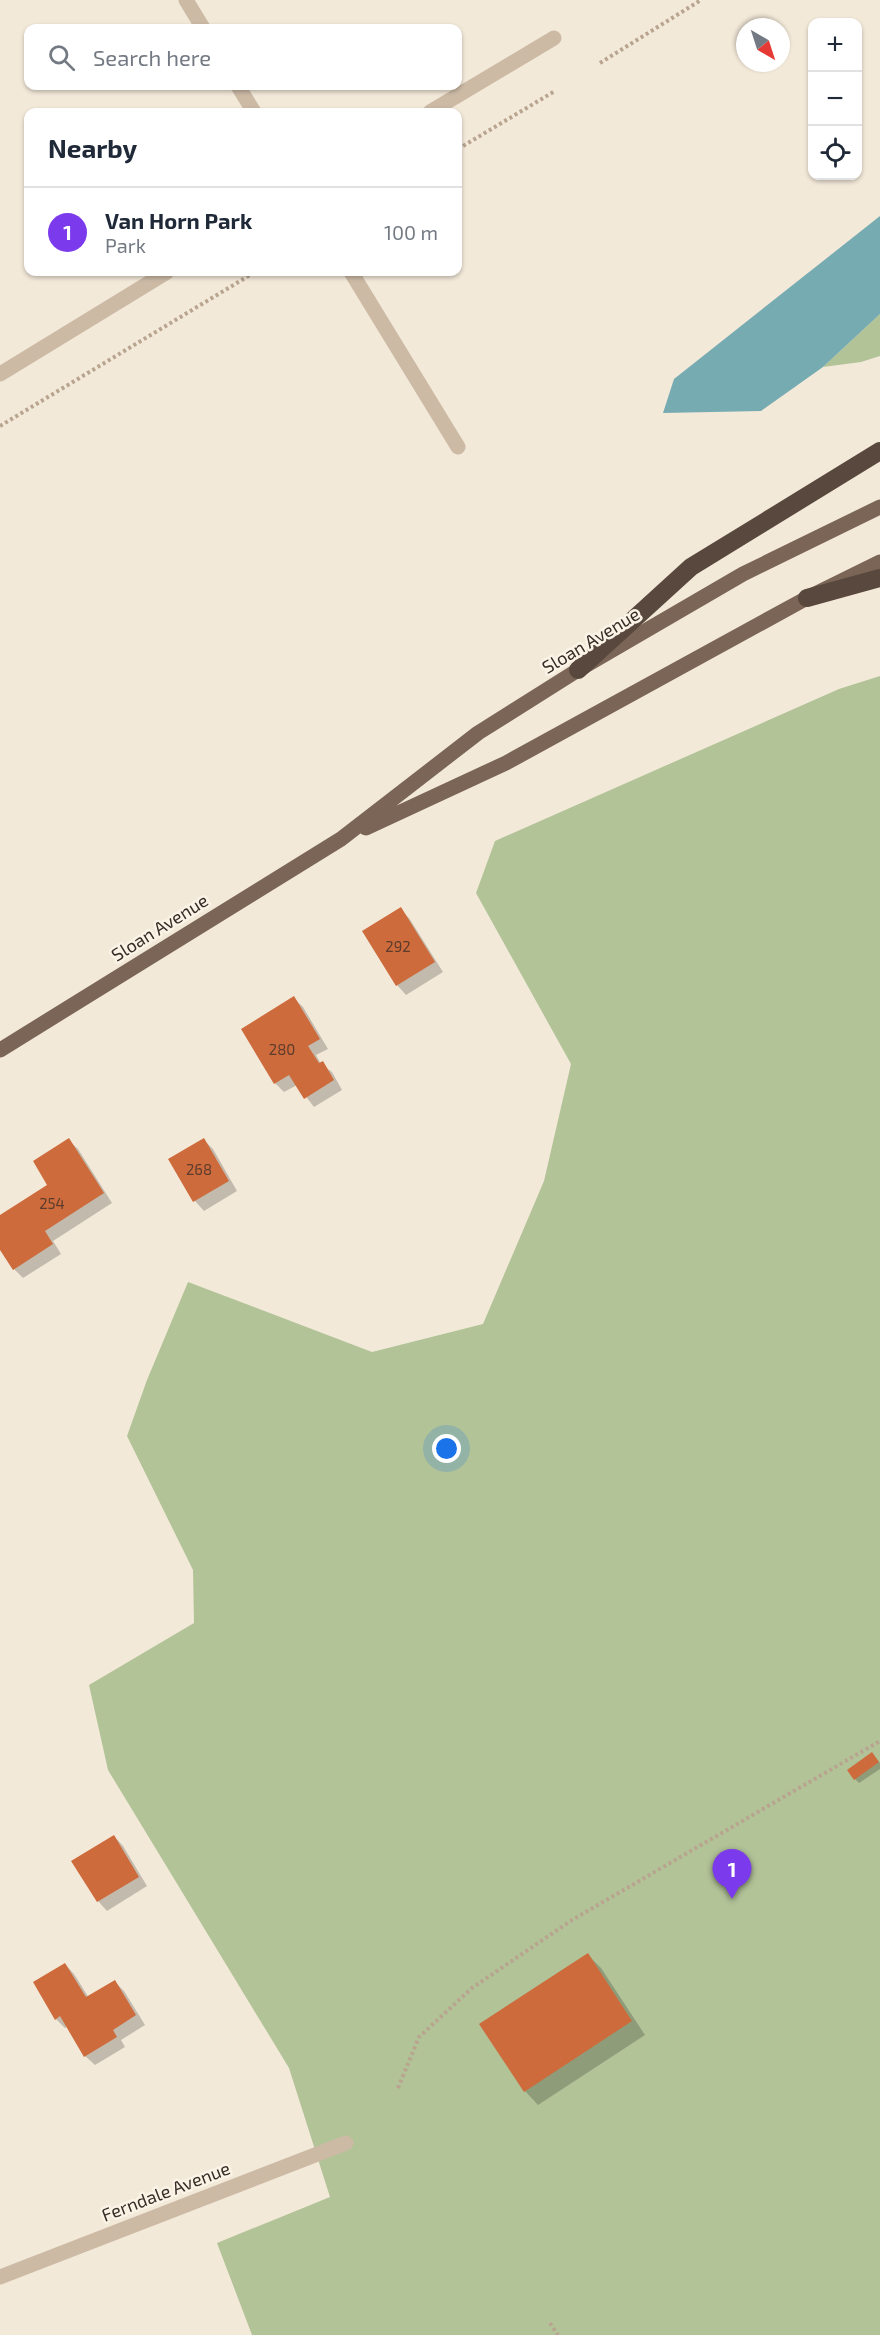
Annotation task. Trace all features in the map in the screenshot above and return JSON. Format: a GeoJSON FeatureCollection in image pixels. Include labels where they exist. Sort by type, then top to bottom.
{"type":"FeatureCollection","features":[{"type":"Feature","properties":{"kind":"highway"},"geometry":{"type":"LineString","coordinates":[[578,670],[691,567],[880,450]]}},
{"type":"Feature","properties":{"kind":"highway"},"geometry":{"type":"LineString","coordinates":[[807,598],[880,578]]}},
{"type":"Feature","properties":{"kind":"main road","name":"Sloan Avenue"},"geometry":{"type":"LineString","coordinates":[[0,1050],[341,839],[478,733],[578,670],[743,574],[880,507]]}},
{"type":"Feature","properties":{"kind":"main road","name":"Sloan Avenue"},"geometry":{"type":"LineString","coordinates":[[341,839],[506,763],[807,598],[880,562]]}},
{"type":"Feature","properties":{"kind":"street"},"geometry":{"type":"LineString","coordinates":[[186,0],[201,24]]}},
{"type":"Feature","properties":{"kind":"street"},"geometry":{"type":"LineString","coordinates":[[437,108],[554,38]]}},
{"type":"Feature","properties":{"kind":"street"},"geometry":{"type":"LineString","coordinates":[[240,90],[252,108]]}},
{"type":"Feature","properties":{"kind":"street"},"geometry":{"type":"LineString","coordinates":[[0,374],[160,276]]}},
{"type":"Feature","properties":{"kind":"street"},"geometry":{"type":"LineString","coordinates":[[353,276],[458,447]]}},
{"type":"Feature","properties":{"kind":"street","name":"Ferndale Avenue"},"geometry":{"type":"LineString","coordinates":[[0,2277],[346,2143]]}},
{"type":"Feature","properties":{"kind":"path"},"geometry":{"type":"LineString","coordinates":[[600,63],[701,0]]}},
{"type":"Feature","properties":{"kind":"path"},"geometry":{"type":"LineString","coordinates":[[462,147],[555,91]]}},
{"type":"Feature","properties":{"kind":"path"},"geometry":{"type":"LineString","coordinates":[[0,426],[248,276]]}},
{"type":"Feature","properties":{"kind":"path"},"geometry":{"type":"LineString","coordinates":[[398,2088],[419,2037],[472,1988],[572,1920],[880,1741]]}},
{"type":"Feature","properties":{"kind":"path"},"geometry":{"type":"LineString","coordinates":[[550,2324],[558,2335]]}},
{"type":"Feature","properties":{"kind":"green space"},"geometry":{"type":"Polygon","coordinates":[[[880,314],[880,356],[861,362],[823,367],[880,314]]]}},
{"type":"Feature","properties":{"kind":"green space"},"geometry":{"type":"Polygon","coordinates":[[[880,676],[880,2335],[252,2335],[217,2243],[330,2197],[289,2068],[108,1770],[89,1685],[194,1623],[193,1570],[127,1436],[147,1380],[188,1282],[372,1352],[483,1324],[544,1181],[571,1064],[476,893],[495,841],[839,689],[880,676]]]}},
{"type":"Feature","properties":{"kind":"water"},"geometry":{"type":"Polygon","coordinates":[[[880,216],[880,314],[823,367],[761,411],[663,413],[674,379],[880,216]]]}},
{"type":"Feature","properties":{"kind":"building"},"geometry":{"type":"Polygon","coordinates":[[[401,907],[435,962],[396,986],[362,931],[401,907]]]}},
{"type":"Feature","properties":{"kind":"building"},"geometry":{"type":"Polygon","coordinates":[[[294,996],[320,1039],[308,1046],[319,1063],[323,1061],[334,1080],[304,1099],[289,1075],[274,1084],[241,1029],[294,996]]]}},
{"type":"Feature","properties":{"kind":"building"},"geometry":{"type":"Polygon","coordinates":[[[69,1138],[104,1193],[45,1231],[53,1244],[13,1270],[0,1250],[0,1215],[47,1185],[33,1161],[69,1138]]]}},
{"type":"Feature","properties":{"kind":"building"},"geometry":{"type":"Polygon","coordinates":[[[204,1138],[229,1181],[193,1202],[168,1159],[204,1138]]]}},
{"type":"Feature","properties":{"kind":"building"},"geometry":{"type":"Polygon","coordinates":[[[872,1752],[879,1762],[854,1780],[847,1770],[872,1752]]]}},
{"type":"Feature","properties":{"kind":"building"},"geometry":{"type":"Polygon","coordinates":[[[114,1835],[139,1877],[97,1902],[71,1861],[114,1835]]]}},
{"type":"Feature","properties":{"kind":"building"},"geometry":{"type":"Polygon","coordinates":[[[588,1953],[632,2021],[524,2092],[479,2024],[588,1953]]]}},
{"type":"Feature","properties":{"kind":"building"},"geometry":{"type":"Polygon","coordinates":[[[65,1963],[86,1997],[115,1980],[136,2015],[113,2030],[117,2037],[84,2057],[60,2016],[55,2020],[33,1982],[65,1963]]]}},
{"type":"Feature","properties":{"kind":"place","name":"Van Horn Park"},"geometry":{"type":"Point","coordinates":[732,1899]}}]}
